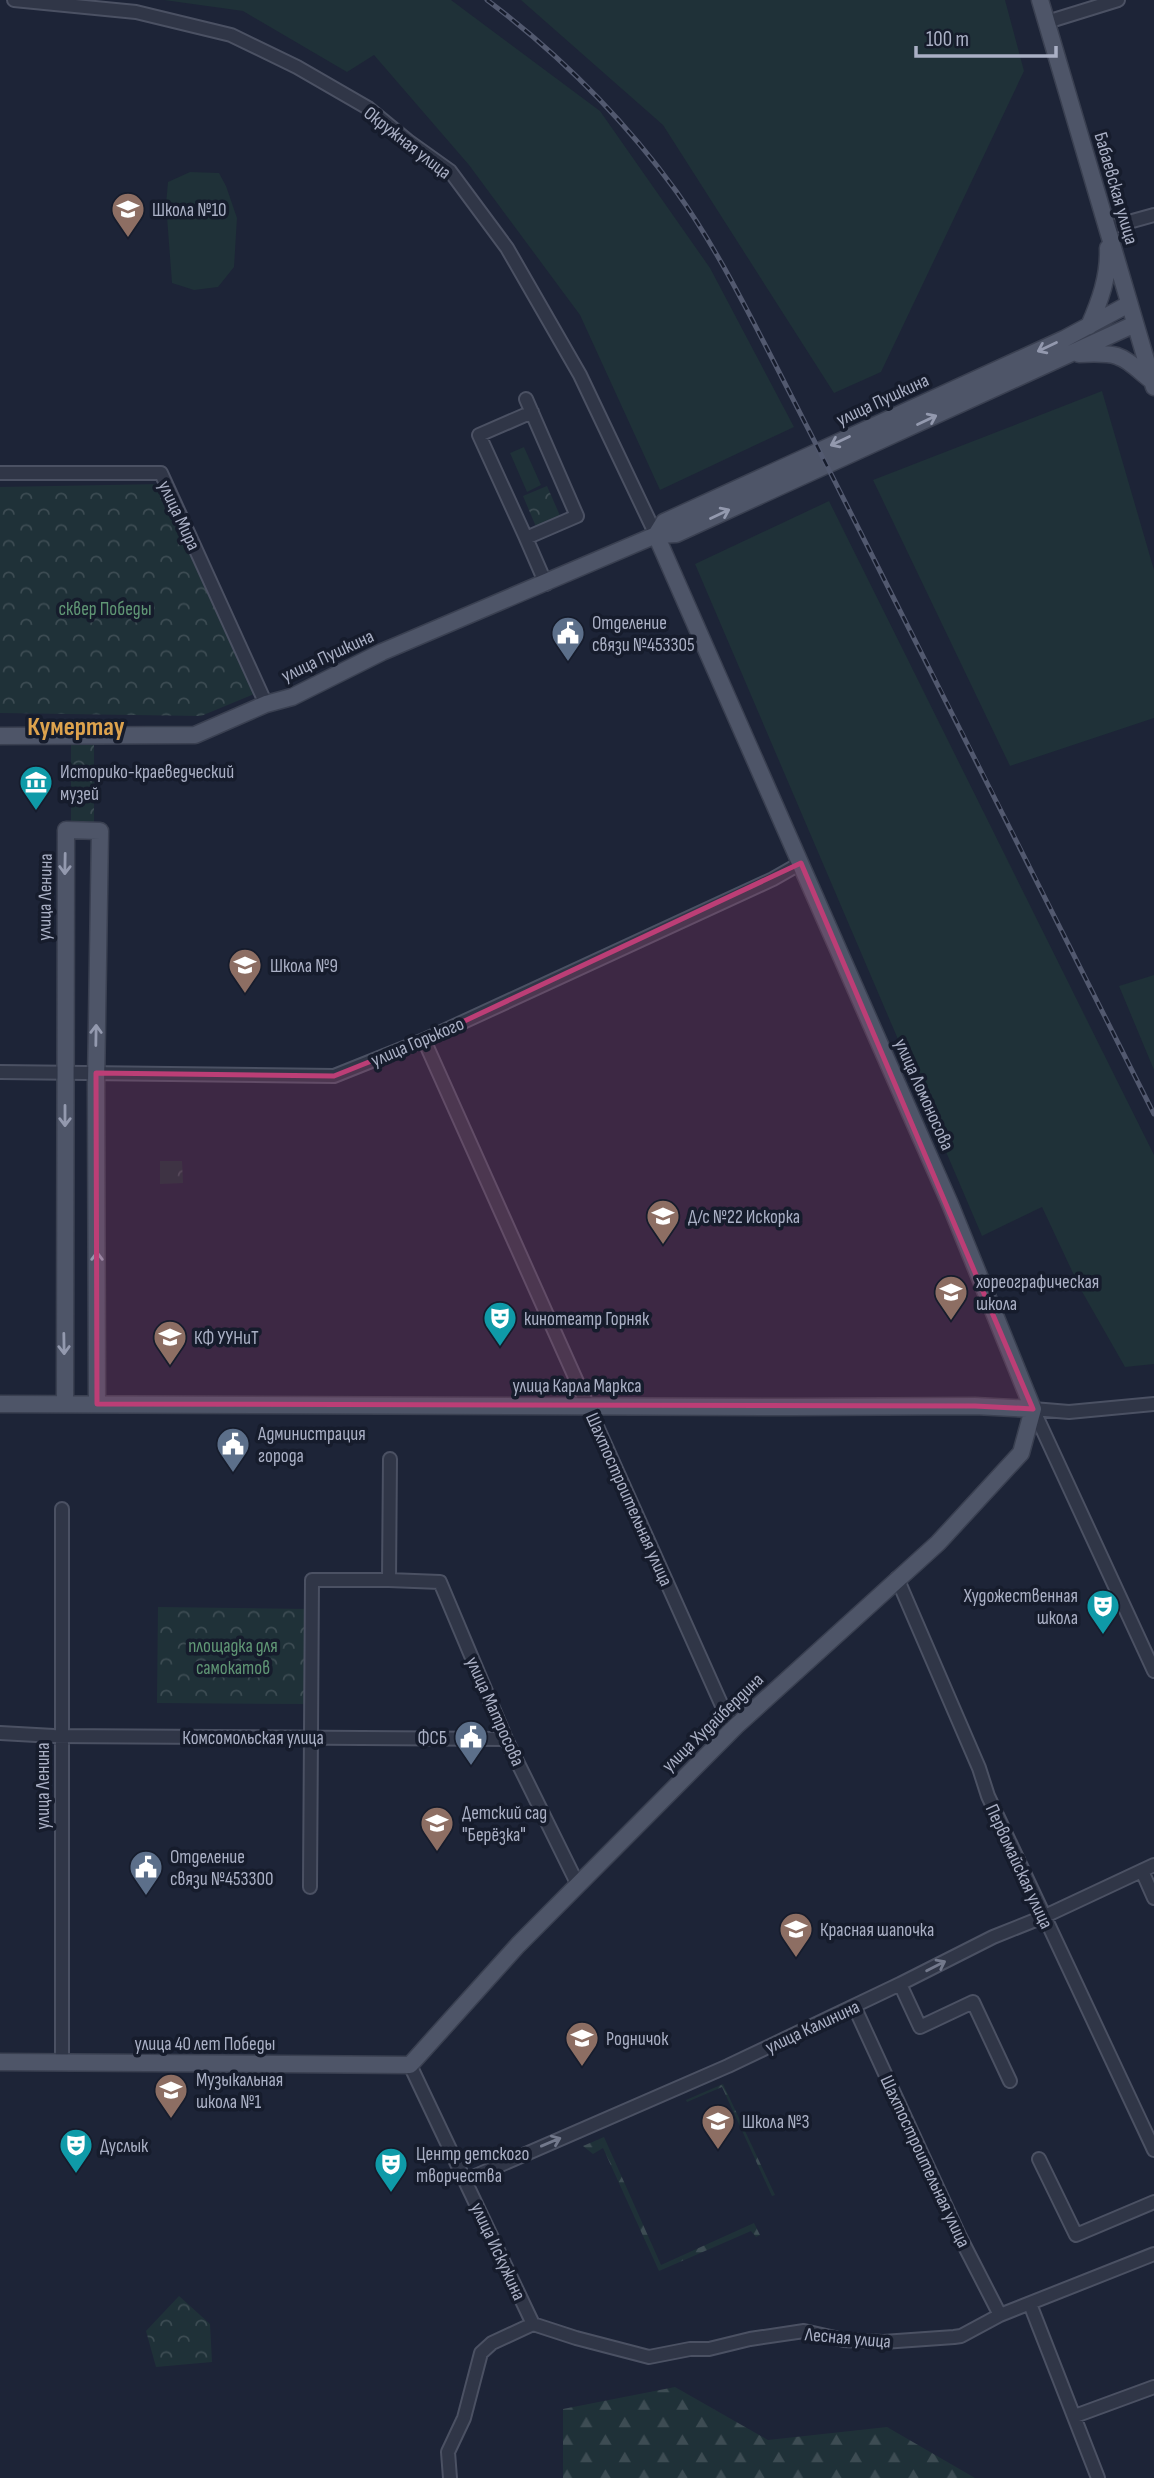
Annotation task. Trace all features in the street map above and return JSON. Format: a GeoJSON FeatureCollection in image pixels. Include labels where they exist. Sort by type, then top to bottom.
{"type":"FeatureCollection","features":[{"type":"Feature","properties":{"kind":"main road","name":"Бабаевская улица"},"geometry":{"type":"LineString","coordinates":[[1040,0],[1153,384]]}},
{"type":"Feature","properties":{"kind":"main road"},"geometry":{"type":"LineString","coordinates":[[1089,326],[1105,279],[1108,257],[1107,228]]}},
{"type":"Feature","properties":{"kind":"main road","name":"улица Пушкина"},"geometry":{"type":"LineString","coordinates":[[656,535],[664,522],[1089,326],[1129,304]]}},
{"type":"Feature","properties":{"kind":"main road","name":"улица Пушкина"},"geometry":{"type":"LineString","coordinates":[[0,736],[195,735],[266,704],[292,696],[382,652],[656,535],[676,534],[1135,324]]}},
{"type":"Feature","properties":{"kind":"main road"},"geometry":{"type":"LineString","coordinates":[[1070,354],[1110,353],[1128,360],[1153,384]]}},
{"type":"Feature","properties":{"kind":"main road","name":"улица Ломоносова"},"geometry":{"type":"LineString","coordinates":[[656,535],[950,1204],[1033,1409]]}},
{"type":"Feature","properties":{"kind":"main road","name":"улица Ленина"},"geometry":{"type":"LineString","coordinates":[[65,1404],[66,830],[100,831],[96,1073],[97,1404]]}},
{"type":"Feature","properties":{"kind":"main road","name":"улица Карла Маркса"},"geometry":{"type":"LineString","coordinates":[[0,1404],[975,1406],[1033,1409]]}},
{"type":"Feature","properties":{"kind":"main road","name":"улица Худайбердина"},"geometry":{"type":"LineString","coordinates":[[410,2065],[518,1945],[736,1726],[938,1543],[1021,1453],[1033,1409]]}},
{"type":"Feature","properties":{"kind":"main road","name":"улица 40 лет Победы"},"geometry":{"type":"LineString","coordinates":[[0,2062],[410,2065]]}},
{"type":"Feature","properties":{"kind":"street","name":"Окружная улица"},"geometry":{"type":"LineString","coordinates":[[14,0],[136,12],[231,34],[298,67],[368,108],[408,141],[450,170],[508,248],[580,375],[656,535]]}},
{"type":"Feature","properties":{"kind":"street"},"geometry":{"type":"LineString","coordinates":[[1047,22],[1118,0]]}},
{"type":"Feature","properties":{"kind":"street"},"geometry":{"type":"LineString","coordinates":[[1107,228],[1154,215]]}},
{"type":"Feature","properties":{"kind":"street"},"geometry":{"type":"LineString","coordinates":[[526,399],[577,516],[526,538]]}},
{"type":"Feature","properties":{"kind":"street"},"geometry":{"type":"LineString","coordinates":[[532,412],[479,435],[546,584]]}},
{"type":"Feature","properties":{"kind":"street","name":"улица Мира"},"geometry":{"type":"LineString","coordinates":[[0,473],[161,473],[266,704]]}},
{"type":"Feature","properties":{"kind":"street","name":"улица Горького"},"geometry":{"type":"LineString","coordinates":[[0,1072],[334,1076],[424,1040],[773,879],[801,863]]}},
{"type":"Feature","properties":{"kind":"street","name":"Шахтостроительная улица"},"geometry":{"type":"LineString","coordinates":[[424,1040],[723,1708],[736,1726]]}},
{"type":"Feature","properties":{"kind":"street","name":"улица Карла Маркса"},"geometry":{"type":"LineString","coordinates":[[1033,1409],[1069,1412],[1154,1404]]}},
{"type":"Feature","properties":{"kind":"street","name":"улица Ломоносова"},"geometry":{"type":"LineString","coordinates":[[1033,1409],[1154,1671]]}},
{"type":"Feature","properties":{"kind":"street"},"geometry":{"type":"LineString","coordinates":[[389,1580],[390,1459]]}},
{"type":"Feature","properties":{"kind":"street","name":"улица Ленина"},"geometry":{"type":"LineString","coordinates":[[62,1509],[62,2063]]}},
{"type":"Feature","properties":{"kind":"street","name":"Первомайская улица"},"geometry":{"type":"LineString","coordinates":[[897,1578],[979,1768],[988,1796],[1154,2150]]}},
{"type":"Feature","properties":{"kind":"street","name":"улица Матросова"},"geometry":{"type":"LineString","coordinates":[[310,1737],[312,1580],[440,1582],[506,1739],[578,1885]]}},
{"type":"Feature","properties":{"kind":"street","name":"Комсомольская улица"},"geometry":{"type":"LineString","coordinates":[[0,1733],[63,1736],[506,1739]]}},
{"type":"Feature","properties":{"kind":"street"},"geometry":{"type":"LineString","coordinates":[[310,1737],[310,1887]]}},
{"type":"Feature","properties":{"kind":"street"},"geometry":{"type":"LineString","coordinates":[[1148,1868],[1154,1898]]}},
{"type":"Feature","properties":{"kind":"street","name":"улица Калинина"},"geometry":{"type":"LineString","coordinates":[[466,2180],[728,2066],[993,1937],[1148,1868]]}},
{"type":"Feature","properties":{"kind":"street"},"geometry":{"type":"LineString","coordinates":[[900,1984],[920,2027],[973,2002],[1010,2081]]}},
{"type":"Feature","properties":{"kind":"street","name":"Шахтостроительная улица"},"geometry":{"type":"LineString","coordinates":[[854,2006],[955,2227],[1000,2315]]}},
{"type":"Feature","properties":{"kind":"street","name":"улица Искужина"},"geometry":{"type":"LineString","coordinates":[[410,2065],[533,2324]]}},
{"type":"Feature","properties":{"kind":"street"},"geometry":{"type":"LineString","coordinates":[[1039,2159],[1076,2235],[1154,2202]]}},
{"type":"Feature","properties":{"kind":"street","name":"Лесная улица"},"geometry":{"type":"LineString","coordinates":[[533,2324],[649,2357],[804,2331],[844,2340],[883,2342],[954,2337],[961,2336],[1000,2315],[1154,2254]]}},
{"type":"Feature","properties":{"kind":"street"},"geometry":{"type":"LineString","coordinates":[[1030,2304],[1098,2478]]}},
{"type":"Feature","properties":{"kind":"street"},"geometry":{"type":"LineString","coordinates":[[450,2478],[448,2452],[464,2418],[481,2353],[492,2343],[533,2324]]}},
{"type":"Feature","properties":{"kind":"street"},"geometry":{"type":"LineString","coordinates":[[1075,2416],[1154,2388]]}},
{"type":"Feature","properties":{"kind":"highlighted area"},"geometry":{"type":"Polygon","coordinates":[[[801,863],[1033,1409],[975,1406],[97,1404],[96,1073],[334,1076],[424,1040],[801,863]]]}},
{"type":"Feature","properties":{"kind":"green space"},"geometry":{"type":"Polygon","coordinates":[[[164,0],[451,0],[600,111],[710,268],[794,427],[660,490],[580,315],[469,165],[374,55],[347,72],[243,11],[164,0]]]}},
{"type":"Feature","properties":{"kind":"green space"},"geometry":{"type":"Polygon","coordinates":[[[521,0],[1005,0],[1024,71],[881,372],[834,393],[663,125],[521,0]]]}},
{"type":"Feature","properties":{"kind":"green space"},"geometry":{"type":"Polygon","coordinates":[[[190,172],[219,173],[237,218],[234,267],[218,287],[194,290],[172,283],[166,204],[168,182],[190,172]]]}},
{"type":"Feature","properties":{"kind":"green space"},"geometry":{"type":"Polygon","coordinates":[[[1102,391],[1154,570],[1154,718],[1010,766],[873,480],[1102,391]]]}},
{"type":"Feature","properties":{"kind":"green space"},"geometry":{"type":"Polygon","coordinates":[[[524,447],[541,485],[527,492],[510,453],[524,447]]]}},
{"type":"Feature","properties":{"kind":"green space","name":"сквер Победы"},"geometry":{"type":"Polygon","coordinates":[[[164,484],[259,692],[201,716],[0,713],[0,487],[164,484]]]}},
{"type":"Feature","properties":{"kind":"green space"},"geometry":{"type":"Polygon","coordinates":[[[547,486],[561,518],[537,529],[523,496],[547,486]]]}},
{"type":"Feature","properties":{"kind":"green space"},"geometry":{"type":"Polygon","coordinates":[[[829,501],[1154,1155],[1154,1364],[1125,1367],[1080,1288],[1042,1207],[982,1236],[695,564],[829,501]]]}},
{"type":"Feature","properties":{"kind":"green space"},"geometry":{"type":"Polygon","coordinates":[[[71,742],[94,742],[94,824],[71,824],[71,742]]]}},
{"type":"Feature","properties":{"kind":"green space"},"geometry":{"type":"Polygon","coordinates":[[[1154,975],[1154,1070],[1119,986],[1154,975]]]}},
{"type":"Feature","properties":{"kind":"green space"},"geometry":{"type":"Polygon","coordinates":[[[160,1161],[182,1161],[183,1183],[160,1184],[160,1161]]]}},
{"type":"Feature","properties":{"kind":"green space","name":"площадка для самокатов"},"geometry":{"type":"Polygon","coordinates":[[[158,1607],[308,1609],[307,1704],[157,1703],[158,1607]]]}},
{"type":"Feature","properties":{"kind":"green space"},"geometry":{"type":"Polygon","coordinates":[[[723,2084],[775,2195],[772,2196],[722,2087],[687,2102],[686,2100],[723,2084]]]}},
{"type":"Feature","properties":{"kind":"green space"},"geometry":{"type":"Polygon","coordinates":[[[604,2137],[661,2265],[754,2223],[760,2235],[756,2237],[751,2231],[659,2271],[603,2148],[593,2154],[583,2146],[604,2137]]]}},
{"type":"Feature","properties":{"kind":"green space"},"geometry":{"type":"Polygon","coordinates":[[[179,2296],[210,2324],[212,2362],[156,2367],[146,2331],[179,2296]]]}},
{"type":"Feature","properties":{"kind":"green space"},"geometry":{"type":"Polygon","coordinates":[[[675,2387],[768,2440],[887,2427],[975,2478],[563,2478],[563,2409],[675,2387]]]}},
{"type":"Feature","properties":{"kind":"railway"},"geometry":{"type":"LineString","coordinates":[[487,0],[539,42],[612,113],[656,164],[716,253],[1154,1114]]}},
{"type":"Feature","properties":{"kind":"place","name":"Школа №10"},"geometry":{"type":"Point","coordinates":[128,239]}},
{"type":"Feature","properties":{"kind":"place","name":"Отделение связи №453305"},"geometry":{"type":"Point","coordinates":[568,663]}},
{"type":"Feature","properties":{"kind":"place","name":"Историко-краеведческий музей"},"geometry":{"type":"Point","coordinates":[36,812]}},
{"type":"Feature","properties":{"kind":"place","name":"Школа №9"},"geometry":{"type":"Point","coordinates":[245,995]}},
{"type":"Feature","properties":{"kind":"place","name":"Д/с №22 Искорка"},"geometry":{"type":"Point","coordinates":[663,1246]}},
{"type":"Feature","properties":{"kind":"place","name":"хореографическая школа"},"geometry":{"type":"Point","coordinates":[951,1322]}},
{"type":"Feature","properties":{"kind":"place","name":"кинотеатр Горняк"},"geometry":{"type":"Point","coordinates":[500,1348]}},
{"type":"Feature","properties":{"kind":"place","name":"КФ УУНиТ"},"geometry":{"type":"Point","coordinates":[170,1367]}},
{"type":"Feature","properties":{"kind":"place","name":"Администрация города"},"geometry":{"type":"Point","coordinates":[233,1474]}},
{"type":"Feature","properties":{"kind":"place","name":"Художественная школа"},"geometry":{"type":"Point","coordinates":[1103,1636]}},
{"type":"Feature","properties":{"kind":"place","name":"ФСБ"},"geometry":{"type":"Point","coordinates":[471,1767]}},
{"type":"Feature","properties":{"kind":"place","name":"Детский сад \"Берёзка\""},"geometry":{"type":"Point","coordinates":[437,1853]}},
{"type":"Feature","properties":{"kind":"place","name":"Отделение связи №453300"},"geometry":{"type":"Point","coordinates":[146,1897]}},
{"type":"Feature","properties":{"kind":"place","name":"Красная шапочка"},"geometry":{"type":"Point","coordinates":[796,1959]}},
{"type":"Feature","properties":{"kind":"place","name":"Родничок"},"geometry":{"type":"Point","coordinates":[582,2068]}},
{"type":"Feature","properties":{"kind":"place","name":"Музыкальная школа №1"},"geometry":{"type":"Point","coordinates":[171,2120]}},
{"type":"Feature","properties":{"kind":"place","name":"Школа №3"},"geometry":{"type":"Point","coordinates":[718,2151]}},
{"type":"Feature","properties":{"kind":"place","name":"Дуслык"},"geometry":{"type":"Point","coordinates":[76,2175]}},
{"type":"Feature","properties":{"kind":"place","name":"Центр детского творчества"},"geometry":{"type":"Point","coordinates":[391,2194]}},
{"type":"Feature","properties":{"kind":"district","name":"Кумертау"},"geometry":{"type":"Point","coordinates":[76,726]}}]}
